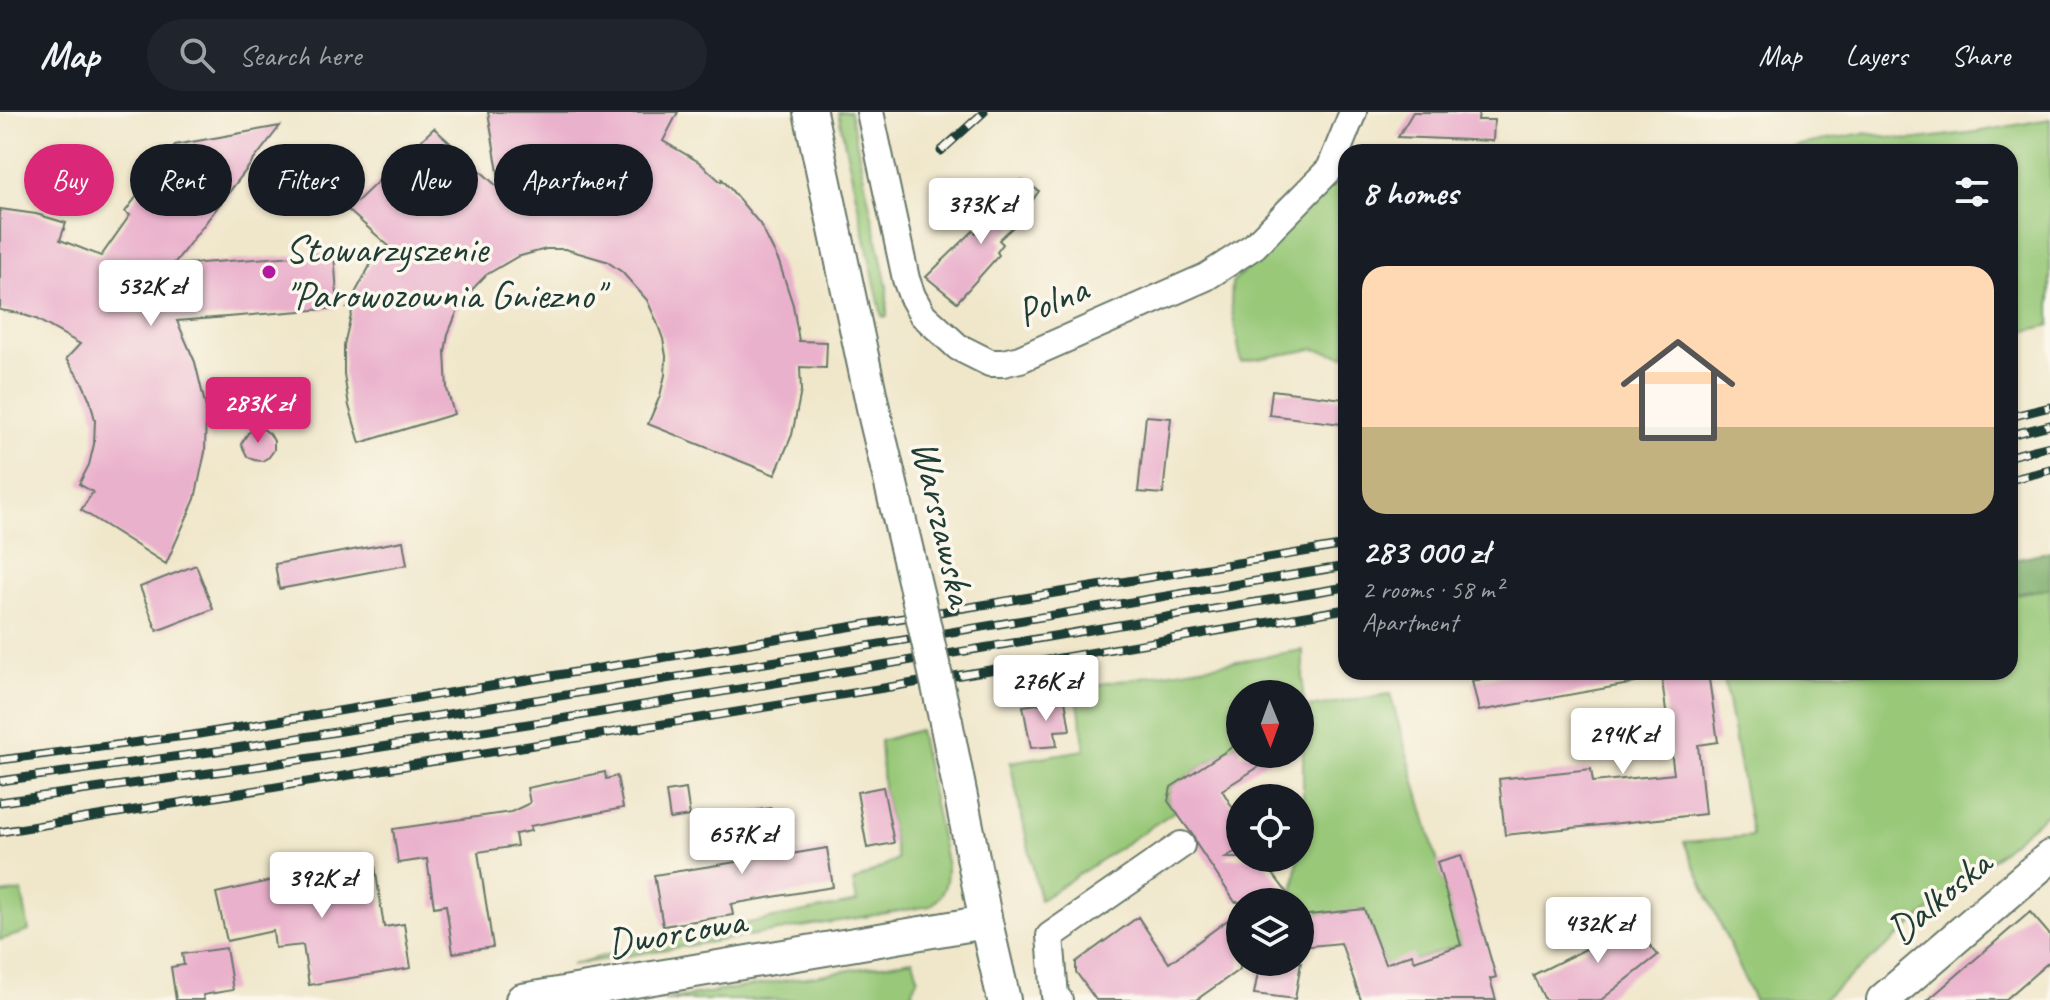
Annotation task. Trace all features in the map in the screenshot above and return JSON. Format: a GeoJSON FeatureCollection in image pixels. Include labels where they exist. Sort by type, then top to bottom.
{"type":"FeatureCollection","features":[{"type":"Feature","properties":{"kind":"street","name":"Warszawska"},"geometry":{"type":"LineString","coordinates":[[810,112],[875,417],[946,722],[1004,1000]]}},
{"type":"Feature","properties":{"kind":"street","name":"Polna"},"geometry":{"type":"LineString","coordinates":[[870,112],[912,296],[922,314],[958,347],[990,363],[1020,359],[1206,277],[1254,246],[1330,169],[1338,149]]}},
{"type":"Feature","properties":{"kind":"street","name":"Polna"},"geometry":{"type":"LineString","coordinates":[[1340,144],[1353,112]]}},
{"type":"Feature","properties":{"kind":"street"},"geometry":{"type":"LineString","coordinates":[[1059,1000],[1055,996],[1050,936],[1181,845]]}},
{"type":"Feature","properties":{"kind":"street","name":"Dalkoska"},"geometry":{"type":"LineString","coordinates":[[1883,1000],[2050,857]]}},
{"type":"Feature","properties":{"kind":"street","name":"Dworcowa"},"geometry":{"type":"LineString","coordinates":[[522,1000],[986,922]]}},
{"type":"Feature","properties":{"kind":"green space"},"geometry":{"type":"Polygon","coordinates":[[[838,112],[850,112],[887,286],[887,317],[882,317],[838,112]]]}},
{"type":"Feature","properties":{"kind":"green space"},"geometry":{"type":"Polygon","coordinates":[[[2050,119],[2050,325],[2018,333],[2018,144],[1805,144],[1864,133],[1909,140],[2050,119]]]}},
{"type":"Feature","properties":{"kind":"green space"},"geometry":{"type":"Polygon","coordinates":[[[1338,184],[1338,354],[1314,349],[1241,362],[1231,305],[1232,283],[1328,188],[1338,184]]]}},
{"type":"Feature","properties":{"kind":"green space"},"geometry":{"type":"Polygon","coordinates":[[[2050,551],[2050,588],[2018,594],[2018,558],[2050,551]]]}},
{"type":"Feature","properties":{"kind":"green space"},"geometry":{"type":"Polygon","coordinates":[[[2050,588],[2050,811],[1822,1000],[1754,1000],[1684,842],[1752,836],[1724,680],[2018,680],[2018,594],[2050,588]]]}},
{"type":"Feature","properties":{"kind":"green space"},"geometry":{"type":"Polygon","coordinates":[[[1303,650],[1303,680],[1226,680],[1226,751],[1171,787],[1168,800],[1175,811],[1040,900],[1010,762],[1085,750],[1076,688],[1303,650]]]}},
{"type":"Feature","properties":{"kind":"green space"},"geometry":{"type":"Polygon","coordinates":[[[1390,694],[1461,944],[1414,961],[1385,964],[1364,910],[1314,915],[1314,888],[1294,888],[1296,872],[1314,872],[1314,784],[1303,784],[1303,768],[1314,768],[1314,706],[1390,694]]]}},
{"type":"Feature","properties":{"kind":"green space"},"geometry":{"type":"Polygon","coordinates":[[[919,730],[947,867],[944,889],[930,906],[571,965],[660,940],[857,902],[853,882],[897,859],[883,787],[880,741],[919,730]]]}},
{"type":"Feature","properties":{"kind":"green space"},"geometry":{"type":"Polygon","coordinates":[[[22,891],[29,931],[0,940],[0,894],[22,891]]]}},
{"type":"Feature","properties":{"kind":"green space"},"geometry":{"type":"Polygon","coordinates":[[[913,960],[918,977],[911,993],[927,1000],[664,1000],[913,960]]]}},
{"type":"Feature","properties":{"kind":"building"},"geometry":{"type":"Polygon","coordinates":[[[488,112],[678,112],[663,141],[699,162],[721,182],[722,179],[760,224],[779,262],[793,305],[799,341],[827,342],[826,368],[800,367],[801,391],[792,435],[775,475],[648,424],[660,396],[666,356],[663,339],[647,300],[622,272],[606,261],[565,249],[546,249],[517,257],[486,275],[462,300],[448,334],[445,352],[447,389],[454,414],[360,443],[349,406],[344,345],[353,307],[347,308],[379,249],[391,248],[355,216],[365,216],[365,194],[381,179],[381,216],[478,216],[478,169],[494,184],[494,216],[653,216],[653,144],[494,144],[494,148],[488,112]]]}},
{"type":"Feature","properties":{"kind":"building"},"geometry":{"type":"Polygon","coordinates":[[[1413,112],[1479,112],[1478,120],[1494,120],[1493,141],[1398,137],[1413,112]]]}},
{"type":"Feature","properties":{"kind":"building"},"geometry":{"type":"Polygon","coordinates":[[[280,126],[266,144],[248,144],[248,168],[232,188],[232,144],[181,144],[280,126]]]}},
{"type":"Feature","properties":{"kind":"building"},"geometry":{"type":"Polygon","coordinates":[[[434,128],[451,144],[417,144],[434,128]]]}},
{"type":"Feature","properties":{"kind":"building"},"geometry":{"type":"Polygon","coordinates":[[[1022,180],[1039,191],[1014,226],[999,240],[1003,244],[997,252],[999,255],[957,302],[926,277],[995,214],[1022,180]]]}},
{"type":"Feature","properties":{"kind":"building"},"geometry":{"type":"Polygon","coordinates":[[[0,209],[66,223],[60,240],[101,256],[130,215],[211,216],[173,265],[334,253],[338,308],[177,321],[195,362],[206,408],[205,452],[195,499],[166,564],[81,510],[93,492],[79,484],[89,465],[95,420],[82,382],[66,359],[80,344],[36,319],[0,310],[0,209]]]}},
{"type":"Feature","properties":{"kind":"building"},"geometry":{"type":"Polygon","coordinates":[[[1272,390],[1338,398],[1338,424],[1269,415],[1272,390]]]}},
{"type":"Feature","properties":{"kind":"building"},"geometry":{"type":"Polygon","coordinates":[[[1146,416],[1171,418],[1163,494],[1138,492],[1146,416]]]}},
{"type":"Feature","properties":{"kind":"building"},"geometry":{"type":"Polygon","coordinates":[[[255,429],[263,429],[274,441],[274,450],[262,461],[247,456],[241,444],[255,429]]]}},
{"type":"Feature","properties":{"kind":"building"},"geometry":{"type":"Polygon","coordinates":[[[403,541],[407,565],[279,589],[275,564],[403,541]]]}},
{"type":"Feature","properties":{"kind":"building"},"geometry":{"type":"Polygon","coordinates":[[[196,565],[213,609],[157,631],[140,587],[196,565]]]}},
{"type":"Feature","properties":{"kind":"building"},"geometry":{"type":"Polygon","coordinates":[[[1635,680],[1635,683],[1479,711],[1472,681],[1635,680]]]}},
{"type":"Feature","properties":{"kind":"building"},"geometry":{"type":"Polygon","coordinates":[[[1662,680],[1709,680],[1718,742],[1698,745],[1705,814],[1505,835],[1499,779],[1591,769],[1593,782],[1674,774],[1662,680]]]}},
{"type":"Feature","properties":{"kind":"building"},"geometry":{"type":"Polygon","coordinates":[[[1065,700],[1070,730],[1055,731],[1057,746],[1031,748],[1023,706],[1065,700]]]}},
{"type":"Feature","properties":{"kind":"building"},"geometry":{"type":"Polygon","coordinates":[[[1226,751],[1226,768],[1257,768],[1232,784],[1226,784],[1222,790],[1226,797],[1226,872],[1272,872],[1284,888],[1226,888],[1168,801],[1171,787],[1226,751]]]}},
{"type":"Feature","properties":{"kind":"building"},"geometry":{"type":"Polygon","coordinates":[[[605,772],[606,779],[617,776],[623,808],[530,826],[531,831],[515,834],[517,846],[478,852],[493,947],[453,953],[446,905],[434,907],[427,859],[398,863],[393,829],[511,812],[530,803],[527,788],[605,772]]]}},
{"type":"Feature","properties":{"kind":"building"},"geometry":{"type":"Polygon","coordinates":[[[883,787],[894,843],[867,848],[857,792],[883,787]]]}},
{"type":"Feature","properties":{"kind":"building"},"geometry":{"type":"Polygon","coordinates":[[[686,789],[690,816],[670,819],[666,792],[686,789]]]}},
{"type":"Feature","properties":{"kind":"building"},"geometry":{"type":"Polygon","coordinates":[[[771,808],[779,856],[827,848],[833,887],[731,904],[733,915],[663,926],[654,875],[743,861],[736,814],[771,808]]]}},
{"type":"Feature","properties":{"kind":"building"},"geometry":{"type":"Polygon","coordinates":[[[373,853],[384,927],[404,924],[411,968],[309,985],[303,945],[275,948],[273,931],[227,941],[216,893],[373,853]]]}},
{"type":"Feature","properties":{"kind":"building"},"geometry":{"type":"Polygon","coordinates":[[[1461,855],[1496,977],[1490,979],[1496,1000],[1361,1000],[1341,943],[1314,946],[1314,914],[1364,909],[1385,964],[1412,954],[1414,961],[1461,945],[1437,862],[1461,855]]]}},
{"type":"Feature","properties":{"kind":"building"},"geometry":{"type":"Polygon","coordinates":[[[2030,912],[2050,935],[2050,961],[2005,1000],[1928,1000],[2030,912]]]}},
{"type":"Feature","properties":{"kind":"building"},"geometry":{"type":"Polygon","coordinates":[[[1620,913],[1658,955],[1601,1000],[1545,1000],[1533,975],[1590,947],[1585,942],[1620,913]]]}},
{"type":"Feature","properties":{"kind":"building"},"geometry":{"type":"Polygon","coordinates":[[[1138,917],[1169,963],[1226,921],[1226,976],[1230,976],[1196,1000],[1096,1000],[1076,972],[1076,962],[1138,917]]]}},
{"type":"Feature","properties":{"kind":"building"},"geometry":{"type":"Polygon","coordinates":[[[226,948],[233,990],[203,995],[204,1000],[176,1000],[171,967],[184,965],[182,954],[226,948]]]}},
{"type":"Feature","properties":{"kind":"building"},"geometry":{"type":"Polygon","coordinates":[[[1257,976],[1299,976],[1295,999],[1254,994],[1257,976]]]}},
{"type":"Feature","properties":{"kind":"railway"},"geometry":{"type":"LineString","coordinates":[[941,151],[984,112]]}},
{"type":"Feature","properties":{"kind":"railway"},"geometry":{"type":"LineString","coordinates":[[2018,415],[2050,407]]}},
{"type":"Feature","properties":{"kind":"railway"},"geometry":{"type":"LineString","coordinates":[[2018,433],[2050,425]]}},
{"type":"Feature","properties":{"kind":"railway"},"geometry":{"type":"LineString","coordinates":[[2018,454],[2050,446]]}},
{"type":"Feature","properties":{"kind":"railway"},"geometry":{"type":"LineString","coordinates":[[2018,478],[2050,470]]}},
{"type":"Feature","properties":{"kind":"railway"},"geometry":{"type":"LineString","coordinates":[[0,760],[193,735],[1338,546]]}},
{"type":"Feature","properties":{"kind":"railway"},"geometry":{"type":"LineString","coordinates":[[0,781],[224,750],[1338,567]]}},
{"type":"Feature","properties":{"kind":"railway"},"geometry":{"type":"LineString","coordinates":[[0,802],[260,766],[560,719],[1338,588]]}},
{"type":"Feature","properties":{"kind":"railway"},"geometry":{"type":"LineString","coordinates":[[0,832],[1338,610]]}},
{"type":"Feature","properties":{"kind":"place","name":"Stowarzyszenie \"Parowozownia Gniezno\""},"geometry":{"type":"Point","coordinates":[269,272]}}]}
